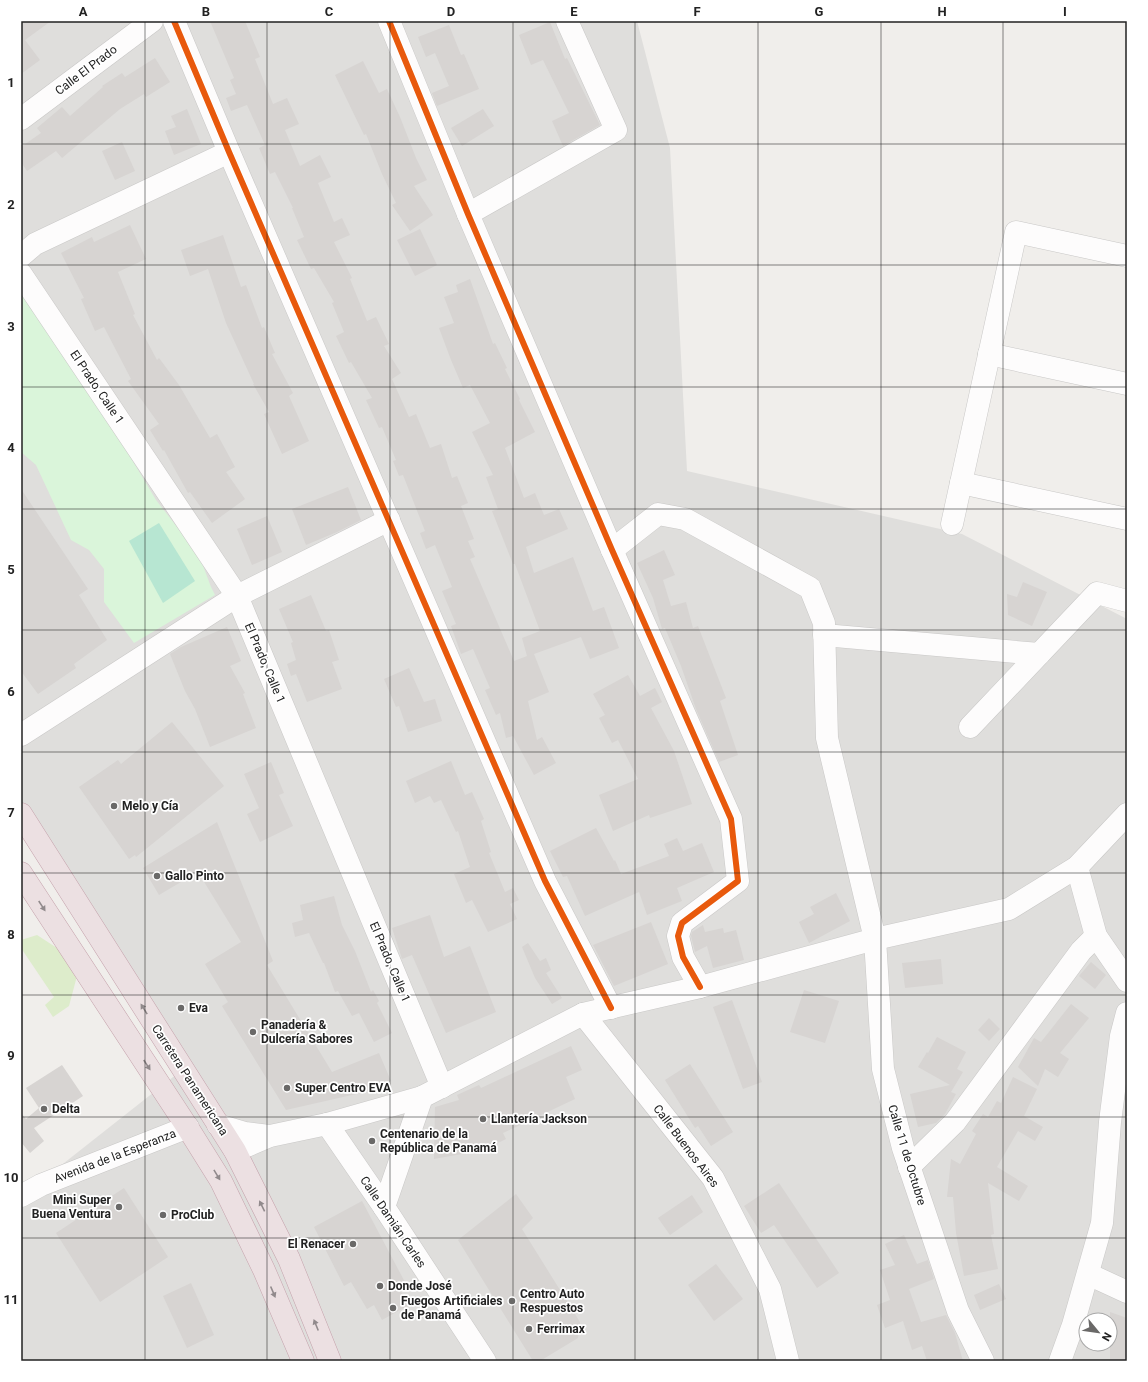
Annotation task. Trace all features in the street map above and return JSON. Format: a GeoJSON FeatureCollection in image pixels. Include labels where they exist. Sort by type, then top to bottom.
{"type":"FeatureCollection","features":[{"type":"Feature","properties":{"kind":"highway","name":"Carretera Panamericana"},"geometry":{"type":"LineString","coordinates":[[21,814],[235,1151],[289,1259],[330,1361]]}},
{"type":"Feature","properties":{"kind":"highway"},"geometry":{"type":"LineString","coordinates":[[21,836],[99,956],[109,966],[120,971]]}},
{"type":"Feature","properties":{"kind":"highway"},"geometry":{"type":"LineString","coordinates":[[21,873],[188,1127],[221,1181],[264,1270],[303,1361]]}},
{"type":"Feature","properties":{"kind":"highway"},"geometry":{"type":"LineString","coordinates":[[166,1095],[181,1106],[200,1124],[220,1153],[227,1154],[235,1151]]}},
{"type":"Feature","properties":{"kind":"street","name":"Calle El Prado"},"geometry":{"type":"LineString","coordinates":[[21,120],[152,21]]}},
{"type":"Feature","properties":{"kind":"street"},"geometry":{"type":"LineString","coordinates":[[174,21],[229,152],[545,882],[611,1008]]}},
{"type":"Feature","properties":{"kind":"street"},"geometry":{"type":"LineString","coordinates":[[389,21],[468,214],[612,550],[731,819],[738,881],[682,923],[678,936],[683,957],[700,987]]}},
{"type":"Feature","properties":{"kind":"street"},"geometry":{"type":"LineString","coordinates":[[468,214],[616,130],[567,21]]}},
{"type":"Feature","properties":{"kind":"street"},"geometry":{"type":"LineString","coordinates":[[21,256],[35,244],[229,152]]}},
{"type":"Feature","properties":{"kind":"street"},"geometry":{"type":"LineString","coordinates":[[952,524],[1016,232],[1127,256]]}},
{"type":"Feature","properties":{"kind":"street","name":"El Prado, Calle 1"},"geometry":{"type":"LineString","coordinates":[[21,274],[237,596],[442,1087]]}},
{"type":"Feature","properties":{"kind":"street"},"geometry":{"type":"LineString","coordinates":[[989,354],[1127,384]]}},
{"type":"Feature","properties":{"kind":"street"},"geometry":{"type":"LineString","coordinates":[[961,483],[1127,519]]}},
{"type":"Feature","properties":{"kind":"street","name":"Calle 11 de Octubre"},"geometry":{"type":"LineString","coordinates":[[612,550],[658,514],[685,519],[810,588],[824,623],[827,738],[875,939],[883,1069],[903,1148],[958,1311],[983,1361]]}},
{"type":"Feature","properties":{"kind":"street"},"geometry":{"type":"LineString","coordinates":[[21,735],[237,596],[388,520]]}},
{"type":"Feature","properties":{"kind":"street"},"geometry":{"type":"LineString","coordinates":[[970,727],[1097,593],[1127,601]]}},
{"type":"Feature","properties":{"kind":"street"},"geometry":{"type":"LineString","coordinates":[[824,634],[1038,654]]}},
{"type":"Feature","properties":{"kind":"street"},"geometry":{"type":"LineString","coordinates":[[235,1151],[270,1136],[327,1124],[422,1097],[583,1014],[700,987],[875,939],[1009,909],[1077,867],[1127,814]]}},
{"type":"Feature","properties":{"kind":"street"},"geometry":{"type":"LineString","coordinates":[[1077,867],[1096,936],[1127,981]]}},
{"type":"Feature","properties":{"kind":"street"},"geometry":{"type":"LineString","coordinates":[[909,1167],[955,1122],[1080,951],[1096,936]]}},
{"type":"Feature","properties":{"kind":"street"},"geometry":{"type":"LineString","coordinates":[[1060,1361],[1073,1325],[1102,1224],[1110,1122],[1121,1036],[1127,1013]]}},
{"type":"Feature","properties":{"kind":"street","name":"Calle Buenos Aires"},"geometry":{"type":"LineString","coordinates":[[583,1014],[713,1178],[770,1289],[788,1361]]}},
{"type":"Feature","properties":{"kind":"street"},"geometry":{"type":"LineString","coordinates":[[384,1207],[422,1097]]}},
{"type":"Feature","properties":{"kind":"street"},"geometry":{"type":"LineString","coordinates":[[218,1124],[245,1133],[270,1136]]}},
{"type":"Feature","properties":{"kind":"street","name":"Calle Damián Carles"},"geometry":{"type":"LineString","coordinates":[[327,1124],[384,1207],[485,1361]]}},
{"type":"Feature","properties":{"kind":"street","name":"Avenida de la Esperanza"},"geometry":{"type":"LineString","coordinates":[[21,1196],[41,1185],[188,1127]]}},
{"type":"Feature","properties":{"kind":"street"},"geometry":{"type":"LineString","coordinates":[[1088,1274],[1127,1292]]}},
{"type":"Feature","properties":{"kind":"shaded area"},"geometry":{"type":"Polygon","coordinates":[[[21,21],[637,21],[670,148],[687,471],[962,534],[1127,619],[1127,1361],[21,1361],[21,1197],[187,1066],[21,801],[21,21]]]}},
{"type":"Feature","properties":{"kind":"green space"},"geometry":{"type":"Polygon","coordinates":[[[21,286],[109,421],[156,500],[199,555],[215,595],[134,643],[104,602],[104,569],[89,550],[71,540],[36,465],[21,452],[21,286]]]}},
{"type":"Feature","properties":{"kind":"green space"},"geometry":{"type":"Polygon","coordinates":[[[159,523],[195,581],[163,603],[129,541],[159,523]]]}},
{"type":"Feature","properties":{"kind":"green space"},"geometry":{"type":"Polygon","coordinates":[[[37,935],[57,948],[77,976],[69,1006],[53,1017],[45,1005],[54,997],[21,948],[21,940],[37,935]]]}},
{"type":"Feature","properties":{"kind":"building"},"geometry":{"type":"Polygon","coordinates":[[[21,21],[51,21],[25,40],[40,60],[21,74],[21,21]]]}},
{"type":"Feature","properties":{"kind":"building"},"geometry":{"type":"Polygon","coordinates":[[[210,21],[245,21],[260,57],[255,59],[273,104],[287,98],[299,124],[285,130],[300,166],[320,155],[331,177],[318,183],[334,222],[342,218],[350,235],[334,242],[352,278],[350,279],[367,321],[376,317],[389,344],[384,346],[401,373],[392,379],[409,417],[416,414],[430,448],[441,444],[452,478],[457,476],[468,503],[461,506],[474,539],[468,541],[475,557],[470,559],[514,661],[527,656],[522,638],[540,631],[515,564],[513,564],[492,511],[498,509],[486,477],[493,475],[472,432],[490,423],[470,385],[463,388],[439,328],[454,323],[444,297],[458,292],[456,285],[470,279],[493,344],[495,343],[507,368],[505,369],[535,432],[505,448],[524,498],[535,493],[544,515],[559,509],[568,529],[526,547],[534,573],[573,557],[593,611],[604,607],[619,648],[590,659],[581,637],[534,654],[549,692],[528,701],[537,740],[542,737],[556,763],[534,775],[513,736],[506,738],[500,713],[496,715],[485,690],[490,688],[473,649],[461,654],[451,626],[456,624],[442,591],[452,587],[435,545],[426,549],[420,533],[425,531],[403,475],[399,476],[393,461],[396,460],[382,427],[379,428],[366,400],[372,398],[351,362],[349,363],[336,336],[344,332],[332,303],[334,302],[314,268],[311,269],[297,240],[304,237],[293,208],[275,172],[270,174],[259,148],[265,145],[247,105],[231,111],[226,98],[236,94],[230,80],[234,78],[210,21]]]}},
{"type":"Feature","properties":{"kind":"building"},"geometry":{"type":"Polygon","coordinates":[[[550,22],[565,59],[567,58],[600,125],[563,146],[552,121],[569,113],[543,60],[531,65],[519,35],[550,22]]]}},
{"type":"Feature","properties":{"kind":"building"},"geometry":{"type":"Polygon","coordinates":[[[449,25],[461,55],[464,54],[479,89],[437,106],[432,93],[449,86],[435,53],[426,57],[418,37],[449,25]]]}},
{"type":"Feature","properties":{"kind":"building"},"geometry":{"type":"Polygon","coordinates":[[[155,58],[170,82],[146,97],[144,94],[120,109],[62,158],[56,151],[27,171],[21,162],[21,147],[41,133],[37,128],[62,107],[70,116],[103,87],[102,86],[122,73],[125,77],[155,58]]]}},
{"type":"Feature","properties":{"kind":"building"},"geometry":{"type":"Polygon","coordinates":[[[363,61],[379,93],[387,89],[416,158],[427,180],[414,186],[433,215],[410,231],[392,205],[396,203],[382,174],[366,134],[364,135],[335,75],[363,61]]]}},
{"type":"Feature","properties":{"kind":"building"},"geometry":{"type":"Polygon","coordinates":[[[187,109],[201,144],[174,155],[165,131],[176,127],[171,116],[187,109]]]}},
{"type":"Feature","properties":{"kind":"building"},"geometry":{"type":"Polygon","coordinates":[[[483,109],[494,126],[462,146],[451,128],[483,109]]]}},
{"type":"Feature","properties":{"kind":"building"},"geometry":{"type":"Polygon","coordinates":[[[122,142],[135,171],[115,180],[102,151],[122,142]]]}},
{"type":"Feature","properties":{"kind":"building"},"geometry":{"type":"Polygon","coordinates":[[[130,225],[146,259],[118,272],[135,314],[133,315],[157,360],[159,358],[179,385],[210,438],[217,434],[235,467],[226,472],[245,499],[212,523],[190,492],[188,493],[164,450],[163,451],[150,430],[159,424],[128,381],[131,379],[104,327],[95,331],[81,299],[84,298],[61,253],[92,237],[94,242],[130,225]]]}},
{"type":"Feature","properties":{"kind":"building"},"geometry":{"type":"Polygon","coordinates":[[[420,229],[437,265],[415,276],[397,240],[420,229]]]}},
{"type":"Feature","properties":{"kind":"building"},"geometry":{"type":"Polygon","coordinates":[[[223,235],[241,287],[246,285],[262,328],[264,327],[275,353],[272,354],[293,393],[289,396],[309,441],[282,454],[264,414],[269,412],[253,384],[226,323],[208,269],[190,276],[181,250],[223,235]]]}},
{"type":"Feature","properties":{"kind":"building"},"geometry":{"type":"Polygon","coordinates":[[[348,487],[361,520],[306,545],[292,509],[348,487]]]}},
{"type":"Feature","properties":{"kind":"building"},"geometry":{"type":"Polygon","coordinates":[[[21,489],[88,589],[79,595],[107,640],[74,664],[76,668],[38,694],[21,671],[21,489]]]}},
{"type":"Feature","properties":{"kind":"building"},"geometry":{"type":"Polygon","coordinates":[[[267,516],[282,552],[252,565],[237,529],[267,516]]]}},
{"type":"Feature","properties":{"kind":"building"},"geometry":{"type":"Polygon","coordinates":[[[664,550],[675,575],[663,580],[671,606],[686,602],[693,628],[698,626],[726,698],[720,701],[738,755],[719,762],[696,709],[681,666],[665,628],[662,629],[653,598],[637,563],[664,550]]]}},
{"type":"Feature","properties":{"kind":"building"},"geometry":{"type":"Polygon","coordinates":[[[1023,582],[1047,592],[1032,626],[1008,615],[1007,594],[1017,597],[1023,582]]]}},
{"type":"Feature","properties":{"kind":"building"},"geometry":{"type":"Polygon","coordinates":[[[311,595],[326,631],[329,630],[339,660],[332,662],[342,689],[307,702],[296,674],[291,676],[287,664],[296,660],[291,643],[293,642],[279,609],[311,595]]]}},
{"type":"Feature","properties":{"kind":"building"},"geometry":{"type":"Polygon","coordinates":[[[227,627],[241,661],[230,666],[245,693],[243,694],[256,728],[210,747],[195,709],[185,691],[170,654],[181,647],[227,627]]]}},
{"type":"Feature","properties":{"kind":"building"},"geometry":{"type":"Polygon","coordinates":[[[409,668],[424,702],[435,699],[442,721],[408,732],[399,706],[396,707],[384,679],[409,668]]]}},
{"type":"Feature","properties":{"kind":"building"},"geometry":{"type":"Polygon","coordinates":[[[628,675],[640,696],[655,688],[662,702],[651,708],[674,751],[692,804],[650,818],[649,815],[613,831],[599,795],[638,779],[618,740],[612,743],[599,718],[605,715],[593,694],[628,675]]]}},
{"type":"Feature","properties":{"kind":"building"},"geometry":{"type":"Polygon","coordinates":[[[172,722],[224,786],[136,857],[135,855],[129,859],[79,787],[118,760],[121,764],[172,722]]]}},
{"type":"Feature","properties":{"kind":"building"},"geometry":{"type":"Polygon","coordinates":[[[451,761],[465,795],[472,792],[484,819],[481,821],[491,852],[489,853],[505,892],[513,888],[519,900],[510,904],[517,919],[488,932],[472,900],[466,903],[454,874],[470,867],[458,831],[456,832],[441,800],[434,803],[430,796],[415,803],[406,781],[451,761]]]}},
{"type":"Feature","properties":{"kind":"building"},"geometry":{"type":"Polygon","coordinates":[[[271,762],[284,793],[279,795],[293,826],[260,842],[247,814],[259,808],[244,774],[271,762]]]}},
{"type":"Feature","properties":{"kind":"building"},"geometry":{"type":"Polygon","coordinates":[[[217,822],[273,961],[267,965],[332,1072],[379,1053],[391,1081],[365,1092],[286,1110],[222,1006],[228,1002],[205,964],[241,942],[198,872],[159,895],[143,868],[217,822]]]}},
{"type":"Feature","properties":{"kind":"building"},"geometry":{"type":"Polygon","coordinates":[[[596,828],[614,861],[615,860],[621,874],[669,856],[664,844],[677,838],[683,851],[702,843],[714,872],[677,888],[682,901],[647,915],[639,892],[585,916],[567,876],[563,877],[550,851],[596,828]]]}},
{"type":"Feature","properties":{"kind":"building"},"geometry":{"type":"Polygon","coordinates":[[[836,893],[850,921],[809,943],[799,922],[814,914],[810,907],[836,893]]]}},
{"type":"Feature","properties":{"kind":"building"},"geometry":{"type":"Polygon","coordinates":[[[334,896],[342,925],[355,951],[371,992],[373,990],[379,1001],[377,1003],[392,1033],[374,1042],[359,1013],[352,1016],[338,991],[335,992],[324,963],[309,933],[295,937],[292,923],[303,920],[300,905],[334,896]]]}},
{"type":"Feature","properties":{"kind":"building"},"geometry":{"type":"Polygon","coordinates":[[[430,915],[444,957],[470,946],[496,1012],[446,1033],[412,955],[402,959],[392,928],[430,915]]]}},
{"type":"Feature","properties":{"kind":"building"},"geometry":{"type":"Polygon","coordinates":[[[651,922],[668,964],[614,986],[593,945],[651,922]]]}},
{"type":"Feature","properties":{"kind":"building"},"geometry":{"type":"Polygon","coordinates":[[[703,925],[705,932],[723,928],[724,933],[736,930],[744,960],[713,968],[707,946],[695,952],[691,936],[692,932],[703,925]]]}},
{"type":"Feature","properties":{"kind":"building"},"geometry":{"type":"Polygon","coordinates":[[[528,943],[540,961],[546,958],[551,970],[546,973],[562,998],[552,1004],[535,978],[522,947],[528,943]]]}},
{"type":"Feature","properties":{"kind":"building"},"geometry":{"type":"Polygon","coordinates":[[[941,959],[943,984],[905,988],[902,963],[941,959]]]}},
{"type":"Feature","properties":{"kind":"building"},"geometry":{"type":"Polygon","coordinates":[[[1091,962],[1106,975],[1095,989],[1079,976],[1091,962]]]}},
{"type":"Feature","properties":{"kind":"building"},"geometry":{"type":"Polygon","coordinates":[[[804,990],[839,1001],[825,1043],[790,1032],[804,990]]]}},
{"type":"Feature","properties":{"kind":"building"},"geometry":{"type":"Polygon","coordinates":[[[732,1000],[762,1082],[743,1089],[713,1007],[732,1000]]]}},
{"type":"Feature","properties":{"kind":"building"},"geometry":{"type":"Polygon","coordinates":[[[1071,1004],[1089,1018],[1060,1053],[1069,1059],[1058,1077],[1045,1069],[1038,1086],[1018,1067],[1034,1038],[1041,1042],[1071,1004]]]}},
{"type":"Feature","properties":{"kind":"building"},"geometry":{"type":"Polygon","coordinates":[[[989,1018],[1000,1029],[989,1041],[978,1030],[989,1018]]]}},
{"type":"Feature","properties":{"kind":"building"},"geometry":{"type":"Polygon","coordinates":[[[937,1037],[966,1052],[957,1069],[963,1072],[951,1092],[956,1094],[945,1114],[936,1123],[918,1127],[910,1094],[950,1085],[918,1067],[937,1037]]]}},
{"type":"Feature","properties":{"kind":"building"},"geometry":{"type":"Polygon","coordinates":[[[571,1046],[582,1070],[566,1077],[575,1099],[503,1133],[506,1139],[484,1150],[434,1159],[435,1107],[459,1100],[457,1095],[479,1085],[481,1088],[571,1046]]]}},
{"type":"Feature","properties":{"kind":"building"},"geometry":{"type":"Polygon","coordinates":[[[690,1064],[733,1132],[711,1146],[698,1126],[695,1128],[665,1080],[690,1064]]]}},
{"type":"Feature","properties":{"kind":"building"},"geometry":{"type":"Polygon","coordinates":[[[62,1065],[83,1096],[34,1128],[44,1141],[30,1153],[21,1142],[21,1113],[26,1119],[39,1108],[26,1088],[62,1065]]]}},
{"type":"Feature","properties":{"kind":"building"},"geometry":{"type":"Polygon","coordinates":[[[1013,1077],[1037,1089],[1024,1116],[1043,1127],[1035,1141],[1018,1131],[997,1167],[1028,1186],[1019,1201],[988,1183],[994,1234],[991,1235],[998,1269],[964,1276],[956,1233],[953,1197],[947,1197],[951,1159],[960,1164],[976,1134],[972,1131],[983,1114],[988,1117],[997,1101],[1001,1103],[1013,1077]]]}},
{"type":"Feature","properties":{"kind":"building"},"geometry":{"type":"Polygon","coordinates":[[[779,1183],[839,1273],[817,1288],[774,1225],[761,1233],[744,1206],[779,1183]]]}},
{"type":"Feature","properties":{"kind":"building"},"geometry":{"type":"Polygon","coordinates":[[[124,1188],[168,1257],[100,1302],[56,1233],[124,1188]]]}},
{"type":"Feature","properties":{"kind":"building"},"geometry":{"type":"Polygon","coordinates":[[[516,1194],[533,1218],[522,1229],[580,1322],[578,1338],[540,1361],[533,1361],[458,1240],[516,1194]]]}},
{"type":"Feature","properties":{"kind":"building"},"geometry":{"type":"Polygon","coordinates":[[[692,1195],[703,1212],[670,1235],[658,1218],[692,1195]]]}},
{"type":"Feature","properties":{"kind":"building","name":"El Renacer"},"geometry":{"type":"Polygon","coordinates":[[[362,1201],[407,1286],[400,1290],[409,1305],[382,1320],[374,1305],[367,1309],[351,1282],[344,1286],[314,1227],[362,1201]]]}},
{"type":"Feature","properties":{"kind":"building"},"geometry":{"type":"Polygon","coordinates":[[[904,1235],[917,1264],[928,1260],[934,1279],[909,1289],[921,1322],[946,1315],[955,1333],[963,1361],[927,1361],[922,1346],[912,1350],[903,1321],[885,1328],[877,1305],[890,1300],[880,1270],[895,1265],[885,1244],[904,1235]]]}},
{"type":"Feature","properties":{"kind":"building"},"geometry":{"type":"Polygon","coordinates":[[[716,1264],[743,1299],[714,1321],[688,1285],[716,1264]]]}},
{"type":"Feature","properties":{"kind":"building"},"geometry":{"type":"Polygon","coordinates":[[[191,1283],[214,1335],[187,1348],[163,1296],[191,1283]]]}},
{"type":"Feature","properties":{"kind":"building"},"geometry":{"type":"Polygon","coordinates":[[[999,1284],[1006,1299],[980,1310],[974,1295],[999,1284]]]}},
{"type":"Feature","properties":{"kind":"building"},"geometry":{"type":"Polygon","coordinates":[[[1118,1315],[1127,1318],[1127,1361],[1110,1361],[1110,1352],[1118,1352],[1118,1315]]]}},
{"type":"Feature","properties":{"kind":"cycle path"},"geometry":{"type":"LineString","coordinates":[[174,21],[229,152],[545,881],[611,1008]]}},
{"type":"Feature","properties":{"kind":"cycle path"},"geometry":{"type":"LineString","coordinates":[[389,21],[468,214],[612,550],[731,819],[738,881],[682,923],[678,936],[683,957],[700,987]]}},
{"type":"Feature","properties":{"kind":"place","name":"Melo y Cía"},"geometry":{"type":"Point","coordinates":[114,806]}},
{"type":"Feature","properties":{"kind":"place","name":"Gallo Pinto"},"geometry":{"type":"Point","coordinates":[157,876]}},
{"type":"Feature","properties":{"kind":"place","name":"Eva"},"geometry":{"type":"Point","coordinates":[181,1008]}},
{"type":"Feature","properties":{"kind":"place","name":"Panadería & Dulcería Sabores"},"geometry":{"type":"Point","coordinates":[253,1032]}},
{"type":"Feature","properties":{"kind":"place","name":"Super Centro EVA"},"geometry":{"type":"Point","coordinates":[287,1088]}},
{"type":"Feature","properties":{"kind":"place","name":"Delta"},"geometry":{"type":"Point","coordinates":[44,1109]}},
{"type":"Feature","properties":{"kind":"place","name":"Llantería Jackson"},"geometry":{"type":"Point","coordinates":[483,1119]}},
{"type":"Feature","properties":{"kind":"place","name":"Centenario de la República de Panamá"},"geometry":{"type":"Point","coordinates":[372,1141]}},
{"type":"Feature","properties":{"kind":"place","name":"Mini Super Buena Ventura"},"geometry":{"type":"Point","coordinates":[119,1207]}},
{"type":"Feature","properties":{"kind":"place","name":"ProClub"},"geometry":{"type":"Point","coordinates":[163,1215]}},
{"type":"Feature","properties":{"kind":"place","name":"El Renacer"},"geometry":{"type":"Point","coordinates":[353,1244]}},
{"type":"Feature","properties":{"kind":"place","name":"Donde José"},"geometry":{"type":"Point","coordinates":[380,1286]}},
{"type":"Feature","properties":{"kind":"place","name":"Centro Auto Respuestos"},"geometry":{"type":"Point","coordinates":[512,1301]}},
{"type":"Feature","properties":{"kind":"place","name":"Fuegos Artificiales de Panamá"},"geometry":{"type":"Point","coordinates":[393,1308]}},
{"type":"Feature","properties":{"kind":"place","name":"Ferrimax"},"geometry":{"type":"Point","coordinates":[529,1329]}}]}
